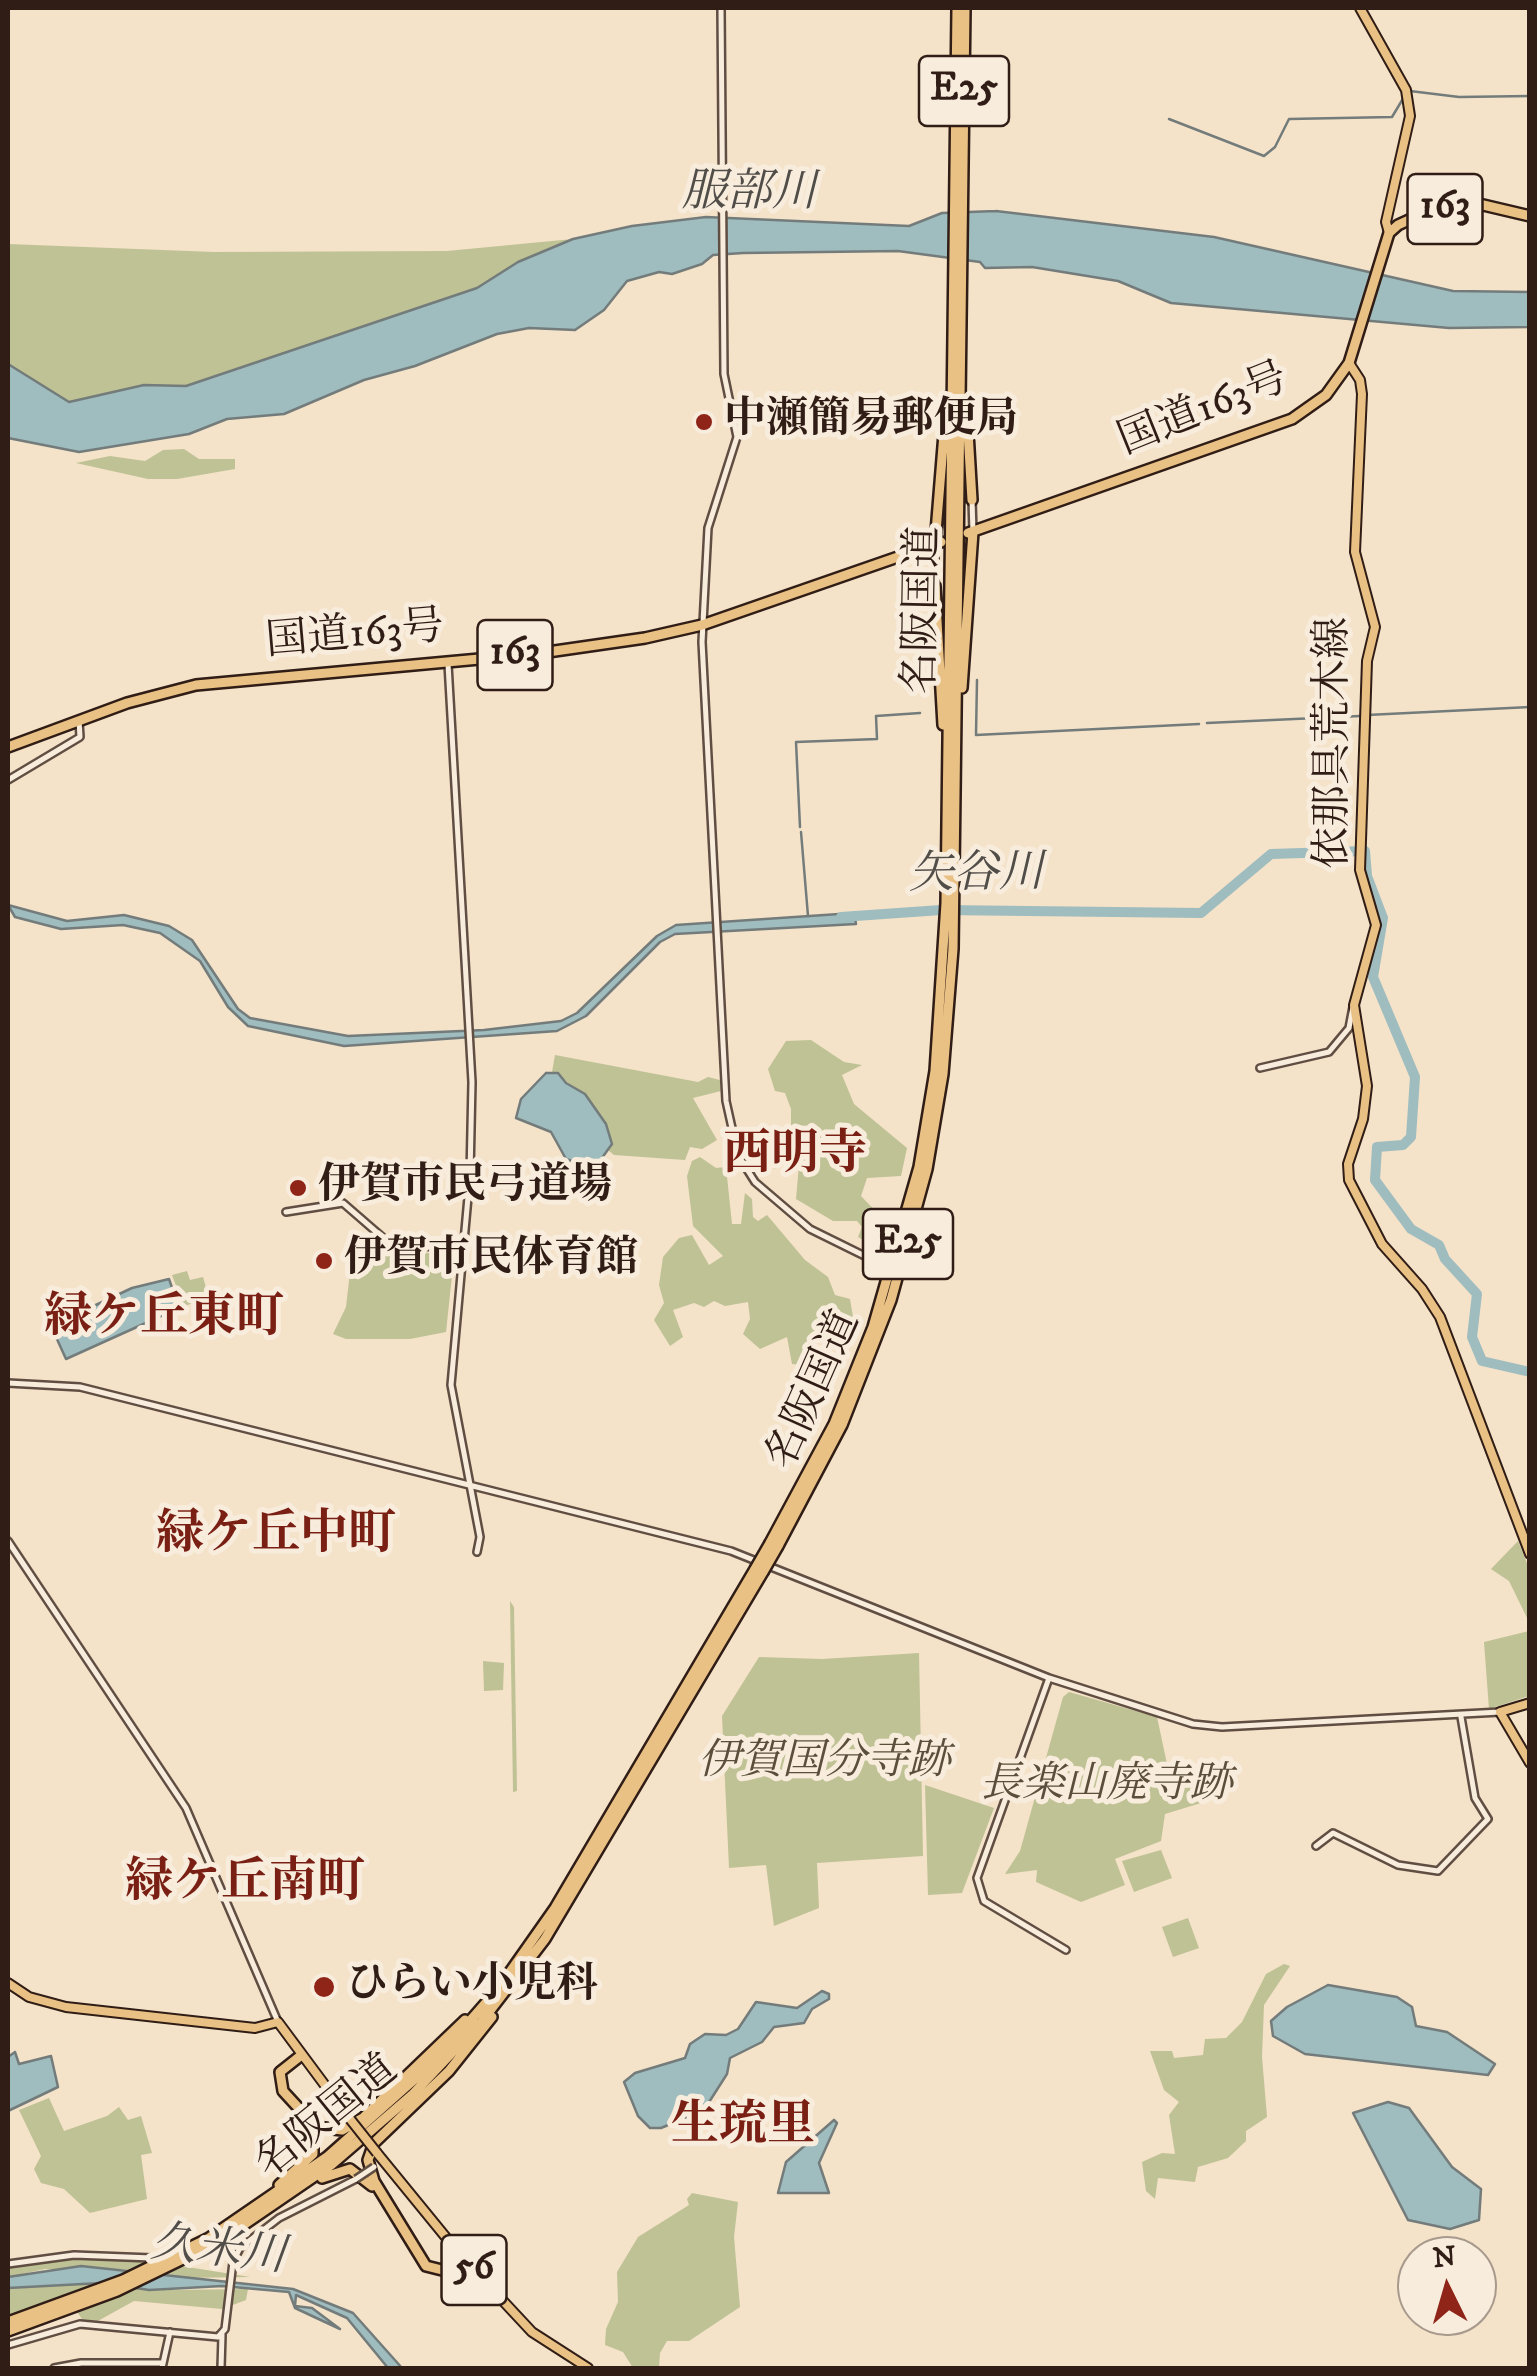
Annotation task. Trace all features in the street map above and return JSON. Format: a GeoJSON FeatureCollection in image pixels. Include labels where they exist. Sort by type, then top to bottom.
{"type":"FeatureCollection","features":[{"type":"Feature","properties":{"kind":"highway","name":"E25"},"geometry":{"type":"LineString","coordinates":[[957,8],[959,174]]}},
{"type":"Feature","properties":{"kind":"highway","name":"E25"},"geometry":{"type":"LineString","coordinates":[[959,174],[965,8]]}},
{"type":"Feature","properties":{"kind":"highway"},"geometry":{"type":"LineString","coordinates":[[938,543],[956,339],[959,174]]}},
{"type":"Feature","properties":{"kind":"highway","name":"163"},"geometry":{"type":"LineString","coordinates":[[1389,233],[1424,213],[1458,206],[1479,204],[1530,216]]}},
{"type":"Feature","properties":{"kind":"highway","name":"国道163号"},"geometry":{"type":"LineString","coordinates":[[970,532],[1292,419],[1326,395],[1349,364],[1389,233]]}},
{"type":"Feature","properties":{"kind":"highway"},"geometry":{"type":"LineString","coordinates":[[956,339],[972,500]]}},
{"type":"Feature","properties":{"kind":"highway","name":"名阪国道"},"geometry":{"type":"LineString","coordinates":[[950,903],[947,783],[956,339]]}},
{"type":"Feature","properties":{"kind":"highway","name":"名阪国道"},"geometry":{"type":"LineString","coordinates":[[8,2322],[70,2302],[214,2240],[331,2165],[399,2108],[472,2032],[526,1965],[582,1881],[856,1394],[911,1234],[943,1074],[956,804],[956,339]]}},
{"type":"Feature","properties":{"kind":"highway"},"geometry":{"type":"LineString","coordinates":[[956,804],[970,532]]}},
{"type":"Feature","properties":{"kind":"highway","name":"国道163号"},"geometry":{"type":"LineString","coordinates":[[8,746],[127,702],[196,685],[592,647],[702,625],[938,543]]}},
{"type":"Feature","properties":{"kind":"highway"},"geometry":{"type":"LineString","coordinates":[[935,586],[947,783]]}},
{"type":"Feature","properties":{"kind":"highway","name":"名阪国道"},"geometry":{"type":"LineString","coordinates":[[8,2331],[86,2303],[198,2254],[327,2158],[406,2090],[477,2015],[555,1908],[759,1571]]}},
{"type":"Feature","properties":{"kind":"highway"},"geometry":{"type":"LineString","coordinates":[[298,2055],[279,2075],[282,2092],[316,2127],[335,2131],[352,2126],[462,2024],[555,1908]]}},
{"type":"Feature","properties":{"kind":"highway"},"geometry":{"type":"LineString","coordinates":[[463,2258],[442,2270],[426,2266],[371,2174],[368,2156],[374,2143],[467,2050],[526,1965]]}},
{"type":"Feature","properties":{"kind":"highway"},"geometry":{"type":"LineString","coordinates":[[214,2240],[304,2166],[313,2154],[310,2131],[273,2081],[278,2067],[298,2055]]}},
{"type":"Feature","properties":{"kind":"highway"},"geometry":{"type":"LineString","coordinates":[[214,2240],[332,2172],[350,2169],[370,2184],[427,2274],[444,2276],[463,2258]]}},
{"type":"Feature","properties":{"kind":"main road"},"geometry":{"type":"LineString","coordinates":[[1360,8],[1406,93],[1410,116],[1386,222],[1389,233]]}},
{"type":"Feature","properties":{"kind":"main road","name":"依那具荒木線"},"geometry":{"type":"LineString","coordinates":[[1349,364],[1360,380],[1362,394],[1355,552],[1375,627],[1366,661],[1360,849],[1361,879],[1376,925],[1354,1005],[1367,1086],[1363,1119],[1348,1164],[1350,1180],[1382,1244],[1422,1289],[1440,1317],[1530,1554]]}},
{"type":"Feature","properties":{"kind":"main road"},"geometry":{"type":"LineString","coordinates":[[1530,1703],[1500,1712],[1530,1763]]}},
{"type":"Feature","properties":{"kind":"main road"},"geometry":{"type":"LineString","coordinates":[[8,1983],[30,1997],[66,2007],[255,2028],[278,2022]]}},
{"type":"Feature","properties":{"kind":"main road","name":"56"},"geometry":{"type":"LineString","coordinates":[[278,2022],[298,2055],[463,2258],[532,2332],[588,2368]]}},
{"type":"Feature","properties":{"kind":"street"},"geometry":{"type":"LineString","coordinates":[[722,8],[726,394],[737,437],[708,528],[702,625],[726,1101],[738,1155],[755,1182],[810,1229],[885,1266]]}},
{"type":"Feature","properties":{"kind":"street"},"geometry":{"type":"LineString","coordinates":[[970,532],[972,500]]}},
{"type":"Feature","properties":{"kind":"street"},"geometry":{"type":"LineString","coordinates":[[935,586],[938,543]]}},
{"type":"Feature","properties":{"kind":"street"},"geometry":{"type":"LineString","coordinates":[[448,661],[470,1025],[470,1174],[451,1386],[480,1537],[477,1552]]}},
{"type":"Feature","properties":{"kind":"street"},"geometry":{"type":"LineString","coordinates":[[8,780],[80,738],[80,721]]}},
{"type":"Feature","properties":{"kind":"street"},"geometry":{"type":"LineString","coordinates":[[1260,1068],[1339,1046],[1354,1005]]}},
{"type":"Feature","properties":{"kind":"street"},"geometry":{"type":"LineString","coordinates":[[286,1212],[338,1202],[388,1242],[462,1250]]}},
{"type":"Feature","properties":{"kind":"street"},"geometry":{"type":"LineString","coordinates":[[8,1382],[80,1387],[329,1446],[468,1486],[731,1550],[1049,1678],[1209,1727],[1500,1712]]}},
{"type":"Feature","properties":{"kind":"street"},"geometry":{"type":"LineString","coordinates":[[8,1541],[186,1808],[278,2022]]}},
{"type":"Feature","properties":{"kind":"street"},"geometry":{"type":"LineString","coordinates":[[1049,1678],[977,1878],[984,1902],[1066,1950]]}},
{"type":"Feature","properties":{"kind":"street"},"geometry":{"type":"LineString","coordinates":[[1316,1846],[1334,1833],[1398,1866],[1438,1872],[1488,1819],[1475,1798],[1461,1717]]}},
{"type":"Feature","properties":{"kind":"street"},"geometry":{"type":"LineString","coordinates":[[221,2368],[233,2262],[240,2248],[278,2218],[356,2179],[374,2167],[380,2156]]}},
{"type":"Feature","properties":{"kind":"street"},"geometry":{"type":"LineString","coordinates":[[8,2264],[74,2256],[152,2258]]}},
{"type":"Feature","properties":{"kind":"street"},"geometry":{"type":"LineString","coordinates":[[8,2345],[74,2325],[210,2338],[222,2335]]}},
{"type":"Feature","properties":{"kind":"street"},"geometry":{"type":"LineString","coordinates":[[54,2368],[81,2363],[162,2366],[170,2332]]}},
{"type":"Feature","properties":{"kind":"green space"},"geometry":{"type":"Polygon","coordinates":[[[573,239],[518,262],[477,288],[186,386],[144,385],[69,403],[8,364],[8,244],[214,252],[447,251],[573,239]]]}},
{"type":"Feature","properties":{"kind":"green space"},"geometry":{"type":"Polygon","coordinates":[[[184,449],[199,459],[235,459],[235,469],[177,479],[148,479],[76,463],[110,456],[145,461],[163,450],[184,449]]]}},
{"type":"Feature","properties":{"kind":"green space"},"geometry":{"type":"Polygon","coordinates":[[[811,1040],[844,1062],[862,1065],[842,1075],[854,1104],[907,1148],[901,1176],[867,1178],[861,1196],[885,1221],[883,1238],[863,1240],[858,1237],[862,1227],[857,1221],[833,1221],[796,1199],[799,1165],[790,1162],[774,1169],[764,1154],[762,1146],[791,1138],[791,1109],[785,1093],[775,1091],[768,1069],[786,1041],[811,1040]]]}},
{"type":"Feature","properties":{"kind":"green space"},"geometry":{"type":"Polygon","coordinates":[[[555,1055],[698,1082],[708,1077],[720,1080],[721,1091],[693,1098],[717,1140],[702,1149],[690,1147],[685,1160],[614,1155],[608,1150],[612,1144],[606,1124],[585,1094],[552,1072],[555,1055]]]}},
{"type":"Feature","properties":{"kind":"green space"},"geometry":{"type":"Polygon","coordinates":[[[700,1157],[716,1168],[726,1167],[732,1224],[741,1224],[745,1193],[752,1199],[753,1217],[758,1221],[767,1215],[805,1260],[828,1277],[835,1295],[850,1299],[853,1317],[849,1333],[805,1342],[807,1365],[792,1364],[787,1337],[760,1349],[743,1334],[750,1319],[748,1302],[725,1306],[714,1301],[704,1307],[694,1303],[673,1310],[683,1337],[670,1346],[654,1320],[664,1303],[659,1285],[663,1257],[679,1238],[692,1235],[709,1265],[723,1256],[693,1226],[687,1176],[692,1161],[700,1157]]]}},
{"type":"Feature","properties":{"kind":"green space"},"geometry":{"type":"Polygon","coordinates":[[[383,1246],[454,1257],[446,1332],[410,1339],[346,1339],[333,1334],[346,1307],[350,1272],[382,1254],[383,1246]]]}},
{"type":"Feature","properties":{"kind":"green space"},"geometry":{"type":"Polygon","coordinates":[[[187,1271],[190,1280],[203,1277],[208,1295],[184,1307],[172,1275],[187,1271]]]}},
{"type":"Feature","properties":{"kind":"green space"},"geometry":{"type":"Polygon","coordinates":[[[1518,1541],[1529,1568],[1529,1622],[1509,1581],[1491,1569],[1518,1541]]]}},
{"type":"Feature","properties":{"kind":"green space"},"geometry":{"type":"Polygon","coordinates":[[[510,1601],[514,1607],[517,1791],[513,1792],[510,1601]]]}},
{"type":"Feature","properties":{"kind":"green space"},"geometry":{"type":"Polygon","coordinates":[[[1529,1631],[1529,1696],[1489,1709],[1484,1642],[1529,1631]]]}},
{"type":"Feature","properties":{"kind":"green space","name":"伊賀国分寺跡"},"geometry":{"type":"Polygon","coordinates":[[[919,1653],[923,1856],[817,1863],[819,1908],[774,1926],[766,1865],[729,1868],[722,1716],[759,1657],[822,1659],[919,1653]]]}},
{"type":"Feature","properties":{"kind":"green space"},"geometry":{"type":"Polygon","coordinates":[[[483,1661],[504,1663],[503,1690],[484,1691],[483,1661]]]}},
{"type":"Feature","properties":{"kind":"green space","name":"長楽山廃寺跡"},"geometry":{"type":"Polygon","coordinates":[[[1069,1692],[1157,1717],[1170,1778],[1198,1775],[1201,1803],[1165,1814],[1161,1841],[1115,1859],[1125,1885],[1081,1902],[1036,1882],[1037,1870],[1005,1874],[1020,1851],[1063,1697],[1069,1692]]]}},
{"type":"Feature","properties":{"kind":"green space"},"geometry":{"type":"Polygon","coordinates":[[[925,1785],[994,1808],[962,1893],[928,1895],[925,1785]]]}},
{"type":"Feature","properties":{"kind":"green space"},"geometry":{"type":"Polygon","coordinates":[[[1161,1850],[1172,1878],[1134,1892],[1122,1861],[1161,1850]]]}},
{"type":"Feature","properties":{"kind":"green space"},"geometry":{"type":"Polygon","coordinates":[[[1188,1918],[1199,1948],[1173,1957],[1162,1927],[1188,1918]]]}},
{"type":"Feature","properties":{"kind":"green space"},"geometry":{"type":"Polygon","coordinates":[[[1284,1964],[1290,1966],[1264,2005],[1262,2057],[1267,2117],[1246,2131],[1246,2141],[1228,2158],[1198,2167],[1195,2182],[1158,2178],[1155,2199],[1146,2191],[1142,2162],[1162,2153],[1175,2154],[1169,2115],[1179,2102],[1164,2090],[1150,2051],[1172,2051],[1174,2058],[1203,2055],[1205,2039],[1226,2038],[1242,2022],[1266,1974],[1284,1964]]]}},
{"type":"Feature","properties":{"kind":"green space"},"geometry":{"type":"Polygon","coordinates":[[[49,2098],[64,2131],[107,2116],[119,2107],[128,2120],[141,2116],[152,2153],[141,2155],[147,2199],[90,2213],[64,2189],[41,2183],[34,2169],[41,2156],[19,2110],[49,2098]]]}},
{"type":"Feature","properties":{"kind":"green space"},"geometry":{"type":"Polygon","coordinates":[[[692,2193],[738,2202],[734,2237],[740,2307],[689,2341],[667,2341],[660,2353],[659,2368],[633,2368],[623,2352],[605,2345],[606,2329],[618,2302],[617,2272],[638,2237],[689,2205],[687,2199],[692,2193]]]}},
{"type":"Feature","properties":{"kind":"green space"},"geometry":{"type":"Polygon","coordinates":[[[74,2257],[150,2261],[250,2277],[177,2278],[121,2269],[45,2269],[8,2277],[8,2267],[74,2257]]]}},
{"type":"Feature","properties":{"kind":"green space"},"geometry":{"type":"Polygon","coordinates":[[[58,2283],[169,2290],[248,2289],[246,2300],[222,2309],[134,2301],[96,2322],[84,2322],[69,2300],[8,2315],[8,2288],[58,2283]]]}},
{"type":"Feature","properties":{"kind":"water"},"geometry":{"type":"Polygon","coordinates":[[[996,211],[1214,237],[1453,291],[1530,292],[1529,327],[1449,328],[1171,303],[1118,281],[1032,267],[985,268],[980,262],[898,251],[713,255],[702,264],[672,274],[659,272],[627,281],[604,310],[575,330],[529,328],[497,334],[415,366],[364,380],[284,414],[227,419],[189,434],[79,452],[8,438],[8,364],[69,402],[144,385],[186,386],[477,288],[518,262],[573,239],[632,226],[706,217],[909,226],[942,213],[996,211]]]}},
{"type":"Feature","properties":{"kind":"water"},"geometry":{"type":"Polygon","coordinates":[[[8,905],[67,921],[124,915],[169,926],[192,940],[238,1009],[250,1018],[348,1036],[484,1030],[561,1021],[577,1013],[657,936],[676,925],[854,913],[856,924],[675,934],[660,942],[586,1016],[557,1031],[344,1046],[248,1026],[228,1007],[200,961],[160,933],[123,925],[61,929],[15,917],[8,905]]]}},
{"type":"Feature","properties":{"kind":"water"},"geometry":{"type":"Polygon","coordinates":[[[546,1073],[558,1073],[585,1094],[606,1124],[612,1144],[589,1176],[582,1164],[566,1159],[551,1132],[516,1118],[521,1099],[546,1073]]]}},
{"type":"Feature","properties":{"kind":"water"},"geometry":{"type":"Polygon","coordinates":[[[169,1279],[179,1308],[66,1359],[51,1326],[132,1288],[169,1279]]]}},
{"type":"Feature","properties":{"kind":"water"},"geometry":{"type":"Polygon","coordinates":[[[1328,1985],[1397,1997],[1412,2007],[1416,2026],[1447,2032],[1495,2064],[1488,2075],[1305,2054],[1273,2036],[1271,2021],[1287,2007],[1328,1985]]]}},
{"type":"Feature","properties":{"kind":"water"},"geometry":{"type":"Polygon","coordinates":[[[822,1991],[829,1994],[829,1999],[812,2009],[804,2023],[774,2027],[762,2042],[730,2058],[727,2074],[704,2110],[661,2128],[650,2128],[638,2116],[624,2082],[635,2073],[685,2058],[690,2044],[705,2034],[726,2035],[738,2029],[756,2002],[797,2008],[822,1991]]]}},
{"type":"Feature","properties":{"kind":"water"},"geometry":{"type":"Polygon","coordinates":[[[15,2052],[19,2064],[51,2056],[58,2087],[8,2111],[8,2057],[15,2052]]]}},
{"type":"Feature","properties":{"kind":"water"},"geometry":{"type":"Polygon","coordinates":[[[1388,2102],[1409,2108],[1452,2167],[1481,2189],[1479,2220],[1450,2229],[1408,2220],[1353,2113],[1388,2102]]]}},
{"type":"Feature","properties":{"kind":"water"},"geometry":{"type":"Polygon","coordinates":[[[834,2120],[837,2123],[819,2163],[829,2193],[778,2193],[786,2162],[834,2120]]]}},
{"type":"Feature","properties":{"kind":"water"},"geometry":{"type":"Polygon","coordinates":[[[81,2266],[293,2289],[353,2313],[402,2368],[388,2368],[347,2318],[296,2295],[295,2306],[312,2308],[340,2329],[295,2308],[289,2292],[222,2286],[149,2290],[102,2283],[8,2288],[8,2277],[81,2266]]]}},
{"type":"Feature","properties":{"kind":"waterway"},"geometry":{"type":"LineString","coordinates":[[1410,91],[1459,97],[1530,96]]}},
{"type":"Feature","properties":{"kind":"waterway"},"geometry":{"type":"LineString","coordinates":[[1169,119],[1264,156],[1275,147],[1289,119],[1392,117],[1404,97]]}},
{"type":"Feature","properties":{"kind":"waterway"},"geometry":{"type":"LineString","coordinates":[[977,680],[976,735],[1199,724]]}},
{"type":"Feature","properties":{"kind":"waterway"},"geometry":{"type":"LineString","coordinates":[[1367,715],[1530,707]]}},
{"type":"Feature","properties":{"kind":"waterway"},"geometry":{"type":"LineString","coordinates":[[800,827],[796,742],[877,739],[876,716],[920,713]]}},
{"type":"Feature","properties":{"kind":"waterway"},"geometry":{"type":"LineString","coordinates":[[1207,723],[1360,716]]}},
{"type":"Feature","properties":{"kind":"waterway"},"geometry":{"type":"LineString","coordinates":[[801,832],[808,916]]}},
{"type":"Feature","properties":{"kind":"waterway","name":"矢谷川"},"geometry":{"type":"LineString","coordinates":[[841,917],[941,910],[1201,913],[1271,854],[1365,851],[1367,876],[1383,918],[1373,977],[1415,1077],[1411,1137],[1403,1145],[1377,1147],[1375,1180],[1411,1229],[1439,1245],[1445,1259],[1477,1294],[1472,1337],[1482,1361],[1530,1372]]}},
{"type":"Feature","properties":{"kind":"place","name":"中瀬簡易郵便局"},"geometry":{"type":"Point","coordinates":[704,422]}},
{"type":"Feature","properties":{"kind":"place","name":"伊賀市民弓道場"},"geometry":{"type":"Point","coordinates":[298,1188]}},
{"type":"Feature","properties":{"kind":"place","name":"伊賀市民体育館"},"geometry":{"type":"Point","coordinates":[324,1261]}},
{"type":"Feature","properties":{"kind":"place","name":"ひらい小児科"},"geometry":{"type":"Point","coordinates":[324,1987]}},
{"type":"Feature","properties":{"kind":"district","name":"西明寺"},"geometry":{"type":"Point","coordinates":[795,1158]}},
{"type":"Feature","properties":{"kind":"district","name":"緑ケ丘東町"},"geometry":{"type":"Point","coordinates":[164,1321]}},
{"type":"Feature","properties":{"kind":"district","name":"緑ケ丘中町"},"geometry":{"type":"Point","coordinates":[276,1538]}},
{"type":"Feature","properties":{"kind":"district","name":"緑ケ丘南町"},"geometry":{"type":"Point","coordinates":[245,1886]}},
{"type":"Feature","properties":{"kind":"district","name":"生琉里"},"geometry":{"type":"Point","coordinates":[743,2129]}},
{"type":"Feature","properties":{"kind":"water label","name":"服部川"},"geometry":{"type":"Point","coordinates":[749,196]}},
{"type":"Feature","properties":{"kind":"water label","name":"久米川"},"geometry":{"type":"Point","coordinates":[218,2253]}}]}
